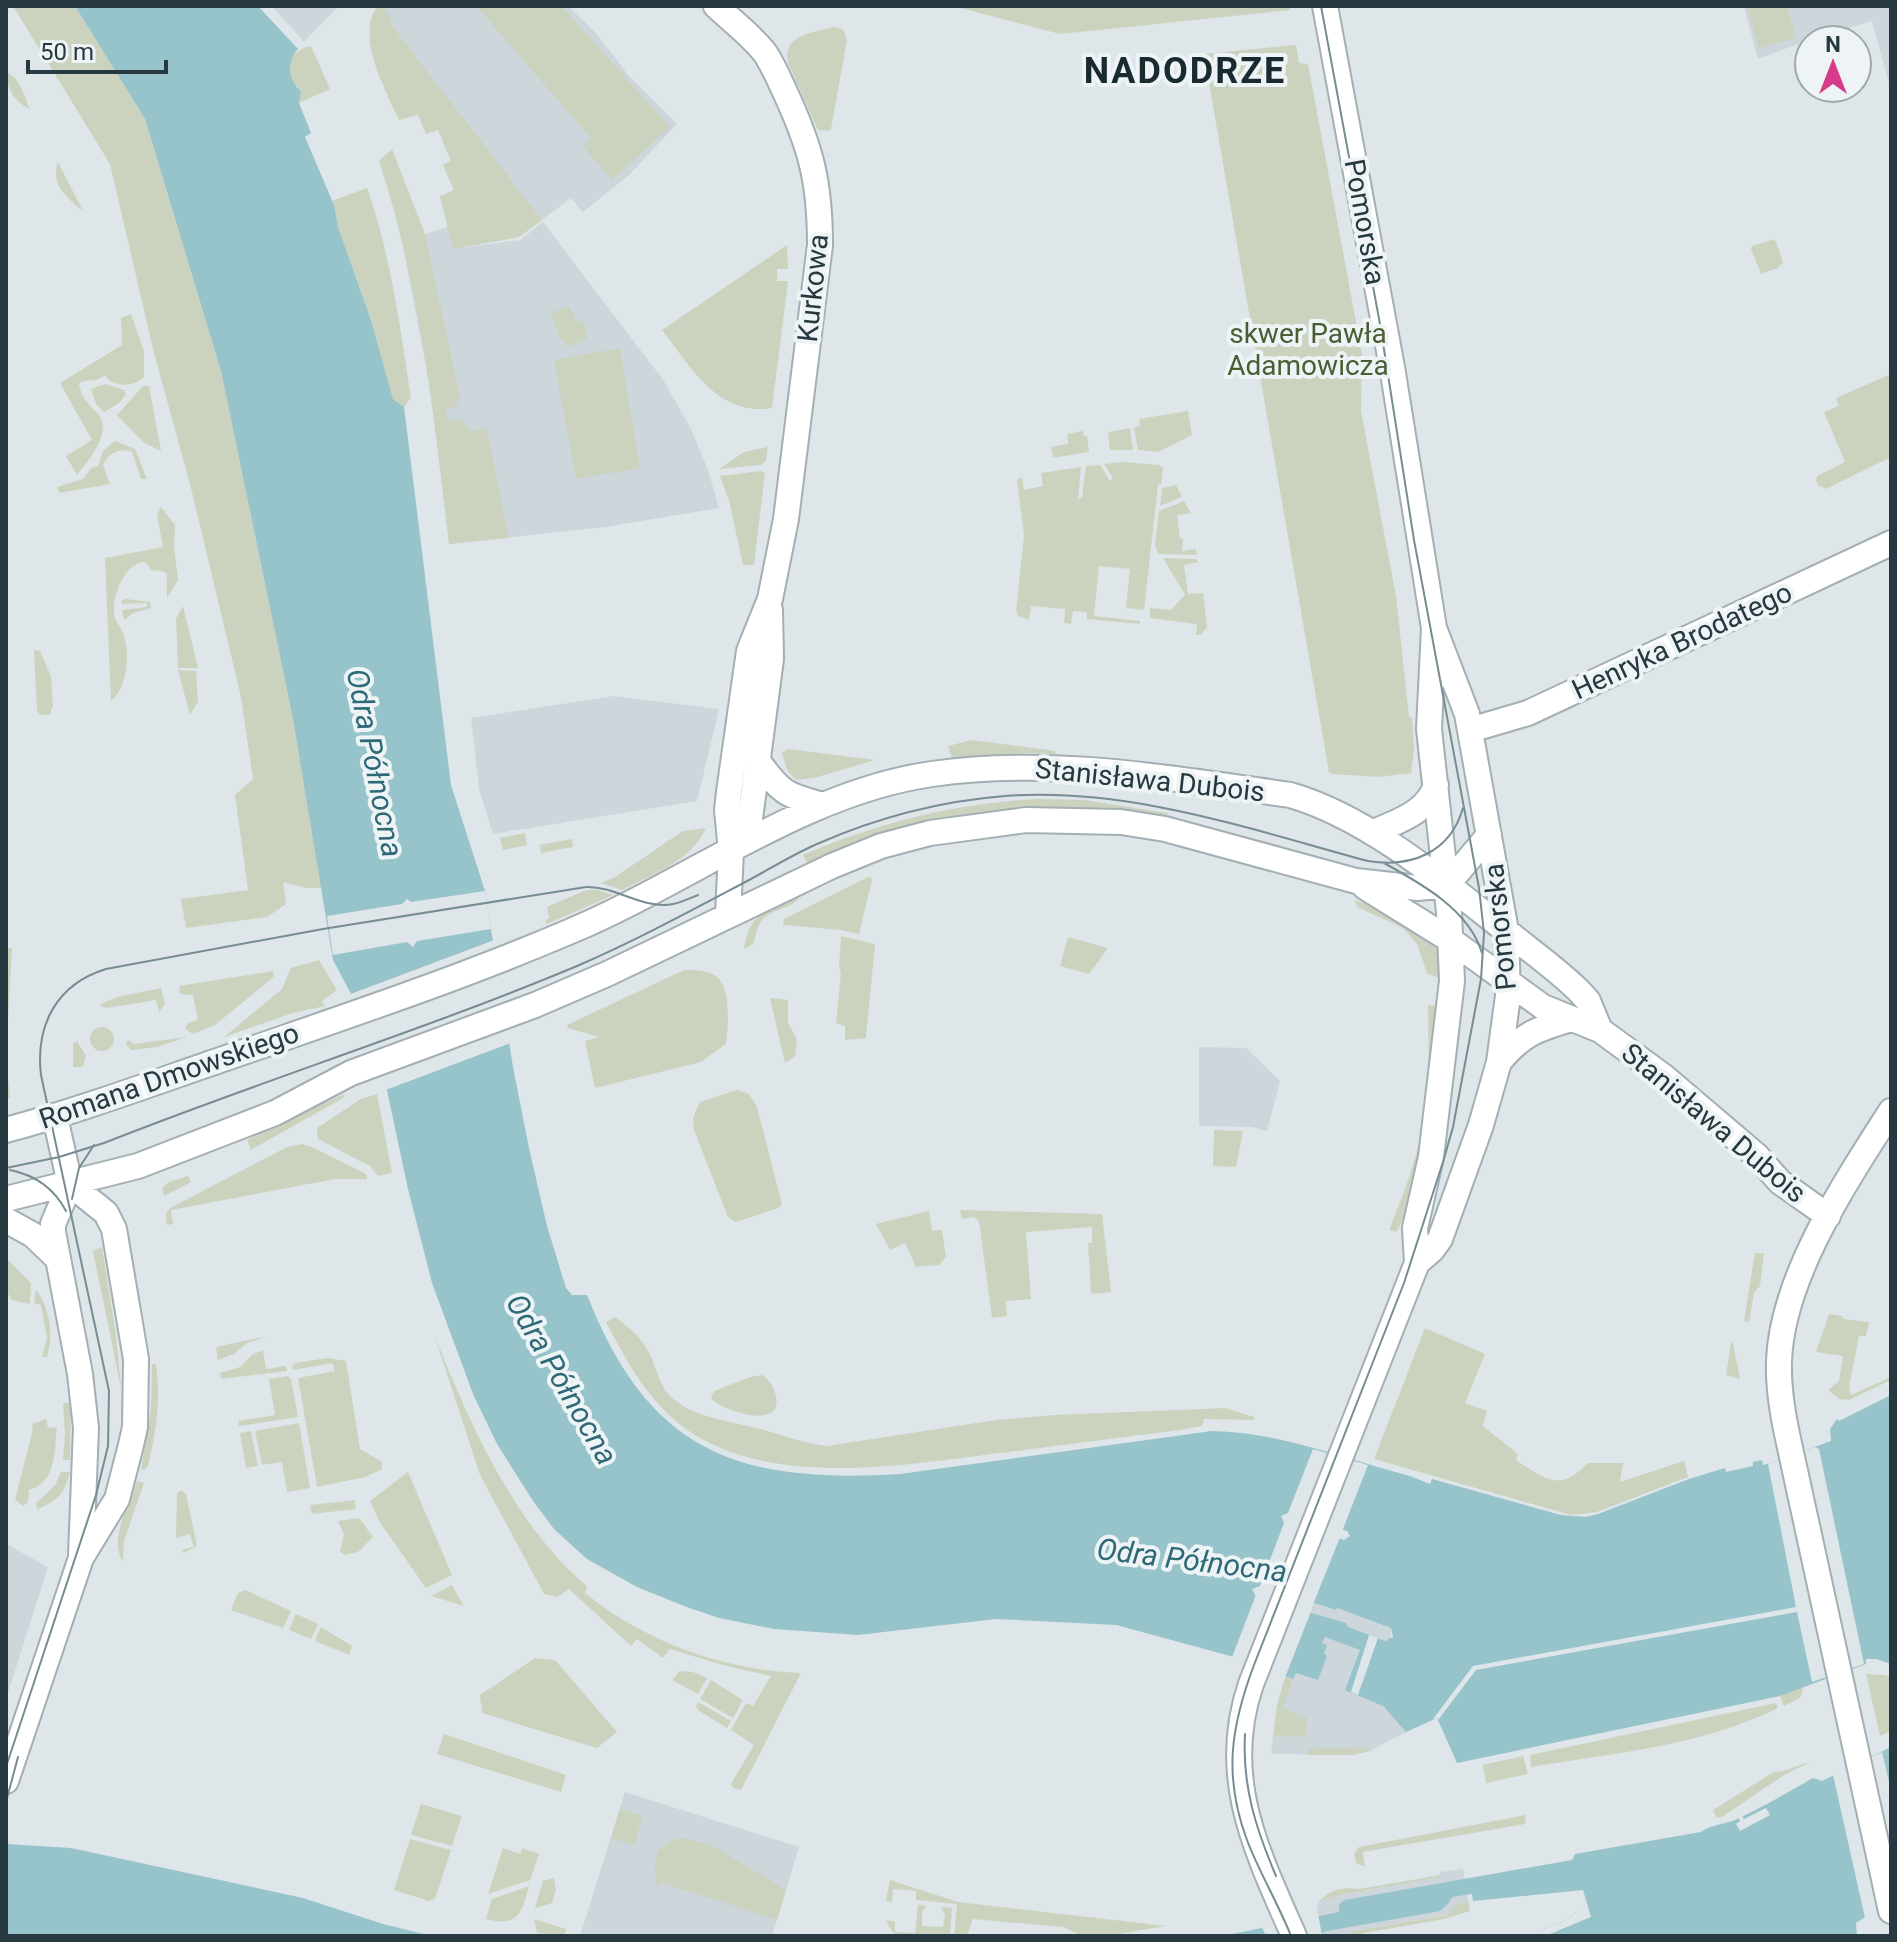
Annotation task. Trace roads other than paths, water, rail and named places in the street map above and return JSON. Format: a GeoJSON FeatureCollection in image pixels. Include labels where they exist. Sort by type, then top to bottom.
{"type":"FeatureCollection","features":[{"type":"Feature","properties":{"kind":"street","name":"Kurkowa"},"geometry":{"type":"LineString","coordinates":[[716,6],[765,54],[776,72],[815,168],[820,221],[820,245],[786,519],[770,599],[749,651],[727,810],[731,851],[728,915]]}},
{"type":"Feature","properties":{"kind":"street","name":"Pomorska"},"geometry":{"type":"LineString","coordinates":[[1325,6],[1392,367],[1434,628],[1467,714],[1506,931],[1507,984],[1499,1062],[1440,1239],[1417,1263]]}},
{"type":"Feature","properties":{"kind":"street","name":"Henryka Brodatego"},"geometry":{"type":"LineString","coordinates":[[1470,730],[1528,713],[1891,543]]}},
{"type":"Feature","properties":{"kind":"street","name":"Kurkowa"},"geometry":{"type":"LineString","coordinates":[[731,851],[750,819],[771,654],[770,599]]}},
{"type":"Feature","properties":{"kind":"street","name":"Pomorska"},"geometry":{"type":"LineString","coordinates":[[1290,1925],[1253,1838],[1239,1783],[1240,1726],[1254,1676],[1417,1263],[1415,1228],[1428,1178],[1452,989],[1452,941],[1429,729],[1434,628]]}},
{"type":"Feature","properties":{"kind":"street"},"geometry":{"type":"LineString","coordinates":[[758,761],[777,787],[788,795],[823,805]]}},
{"type":"Feature","properties":{"kind":"street","name":"Stanisława Dubois"},"geometry":{"type":"LineString","coordinates":[[529,948],[638,900],[823,805],[931,774],[1064,767],[1131,773],[1290,795],[1313,801],[1374,832],[1506,931],[1580,992],[1588,1001],[1600,1030]]}},
{"type":"Feature","properties":{"kind":"street"},"geometry":{"type":"LineString","coordinates":[[1374,832],[1414,814],[1428,801],[1436,785]]}},
{"type":"Feature","properties":{"kind":"street","name":"Stanisława Dubois"},"geometry":{"type":"LineString","coordinates":[[70,1184],[138,1166],[275,1113],[351,1073],[535,1005],[841,862],[881,846],[952,829],[1026,820],[1121,822],[1165,829],[1356,881],[1418,888],[1447,885]]}},
{"type":"Feature","properties":{"kind":"street"},"geometry":{"type":"LineString","coordinates":[[1447,885],[1489,835]]}},
{"type":"Feature","properties":{"kind":"street","name":"Stanisława Dubois"},"geometry":{"type":"LineString","coordinates":[[1356,881],[1452,941],[1507,984],[1543,1007],[1600,1030],[1663,1076],[1757,1156],[1780,1182],[1828,1216]]}},
{"type":"Feature","properties":{"kind":"street","name":"Romana Dmowskiego"},"geometry":{"type":"LineString","coordinates":[[6,1130],[55,1117],[332,1021],[529,948]]}},
{"type":"Feature","properties":{"kind":"street"},"geometry":{"type":"LineString","coordinates":[[1499,1062],[1522,1037],[1571,1019]]}},
{"type":"Feature","properties":{"kind":"street"},"geometry":{"type":"LineString","coordinates":[[1890,1908],[1791,1456],[1780,1399],[1778,1361],[1782,1329],[1802,1267],[1828,1216],[1891,1111]]}},
{"type":"Feature","properties":{"kind":"street"},"geometry":{"type":"LineString","coordinates":[[55,1117],[70,1184],[53,1224],[56,1257],[80,1374],[86,1428],[81,1558]]}},
{"type":"Feature","properties":{"kind":"street"},"geometry":{"type":"LineString","coordinates":[[6,1199],[70,1184]]}},
{"type":"Feature","properties":{"kind":"street"},"geometry":{"type":"LineString","coordinates":[[6,1781],[81,1558],[117,1499],[135,1427],[136,1359],[114,1229],[106,1213],[70,1184]]}},
{"type":"Feature","properties":{"kind":"street"},"geometry":{"type":"LineString","coordinates":[[6,1220],[33,1235],[56,1257]]}},
{"type":"Feature","properties":{"kind":"water","name":"Odra Północna"},"geometry":{"type":"Polygon","coordinates":[[[75,6],[258,6],[298,49],[290,71],[293,82],[301,92],[299,103],[311,133],[305,137],[334,205],[338,227],[371,320],[393,399],[404,407],[451,785],[485,891],[513,1067],[547,1226],[566,1288],[572,1295],[587,1295],[612,1348],[639,1391],[670,1423],[706,1447],[746,1463],[791,1472],[842,1476],[900,1474],[1212,1431],[1237,1433],[1312,1448],[1430,1484],[1432,1479],[1561,1515],[1586,1517],[1689,1479],[1725,1468],[1726,1472],[1753,1466],[1753,1462],[1762,1460],[1763,1465],[1768,1464],[1831,1441],[1830,1429],[1837,1419],[1839,1421],[1891,1395],[1891,1664],[1866,1659],[1866,1664],[1780,1696],[1457,1763],[1437,1718],[1406,1732],[1383,1706],[1345,1690],[1360,1650],[1325,1637],[1322,1643],[1327,1645],[1324,1654],[1327,1656],[1318,1680],[1296,1673],[1293,1679],[1285,1676],[1286,1671],[1116,1625],[996,1619],[858,1635],[774,1629],[719,1618],[684,1606],[637,1587],[587,1559],[554,1529],[497,1444],[473,1394],[432,1283],[385,1081],[351,994],[333,960],[293,719],[221,371],[145,119],[75,6]],[[1288,1513],[1281,1516],[1284,1523],[1344,1540],[1350,1536],[1347,1531],[1288,1513]],[[1260,1586],[1252,1589],[1256,1597],[1346,1623],[1348,1627],[1385,1641],[1393,1637],[1391,1628],[1337,1608],[1260,1586]]]}},
{"type":"Feature","properties":{"kind":"water"},"geometry":{"type":"Polygon","coordinates":[[[1891,1747],[1891,1901],[1856,1923],[1857,1936],[1526,1936],[1564,1921],[1582,1908],[1578,1894],[1566,1893],[1473,1901],[1472,1894],[1452,1897],[1440,1911],[1327,1931],[1316,1936],[1223,1936],[1339,1912],[1339,1904],[1345,1900],[1572,1860],[1575,1854],[1701,1832],[1733,1821],[1813,1778],[1822,1781],[1891,1747]]]}},
{"type":"Feature","properties":{"kind":"water"},"geometry":{"type":"Polygon","coordinates":[[[6,1844],[71,1848],[303,1898],[432,1936],[6,1936],[6,1844]]]}},
{"type":"Feature","properties":{"kind":"tram line"},"geometry":{"type":"LineString","coordinates":[[1291,1936],[1239,1817],[1233,1773],[1235,1730],[1254,1665],[1404,1283],[1443,1162],[1453,1127],[1481,979],[1484,933],[1479,888],[1414,540],[1380,324],[1321,6]]}},
{"type":"Feature","properties":{"kind":"tram line"},"geometry":{"type":"LineString","coordinates":[[6,1168],[59,1157],[104,1143],[519,990],[621,946],[817,844],[909,812],[1005,796],[1098,798],[1189,813],[1384,863],[1414,859],[1439,846],[1449,836],[1463,808]]}},
{"type":"Feature","properties":{"kind":"tram line"},"geometry":{"type":"LineString","coordinates":[[1384,863],[1428,889],[1455,911],[1467,924],[1482,953]]}},
{"type":"Feature","properties":{"kind":"tram line"},"geometry":{"type":"LineString","coordinates":[[6,1767],[96,1495],[108,1446],[109,1391],[41,1075],[40,1057],[46,1023],[62,996],[74,985],[106,969],[323,929],[586,887],[662,905],[698,895]]}},
{"type":"Feature","properties":{"kind":"tram line"},"geometry":{"type":"LineString","coordinates":[[72,1199],[79,1168],[94,1145]]}},
{"type":"Feature","properties":{"kind":"tram line"},"geometry":{"type":"LineString","coordinates":[[10,1170],[28,1175],[43,1184],[66,1211]]}},
{"type":"Feature","properties":{"kind":"tram line"},"geometry":{"type":"LineString","coordinates":[[1245,1734],[1248,1789],[1262,1841],[1276,1876]]}},
{"type":"Feature","properties":{"kind":"tram line"},"geometry":{"type":"LineString","coordinates":[[6,1802],[18,1757]]}},
{"type":"Feature","properties":{"kind":"district","name":"NADODRZE"},"geometry":{"type":"Point","coordinates":[1185,71]}},
{"type":"Feature","properties":{"kind":"park label","name":"skwer Pawła Adamowicza"},"geometry":{"type":"Point","coordinates":[1308,349]}}]}
